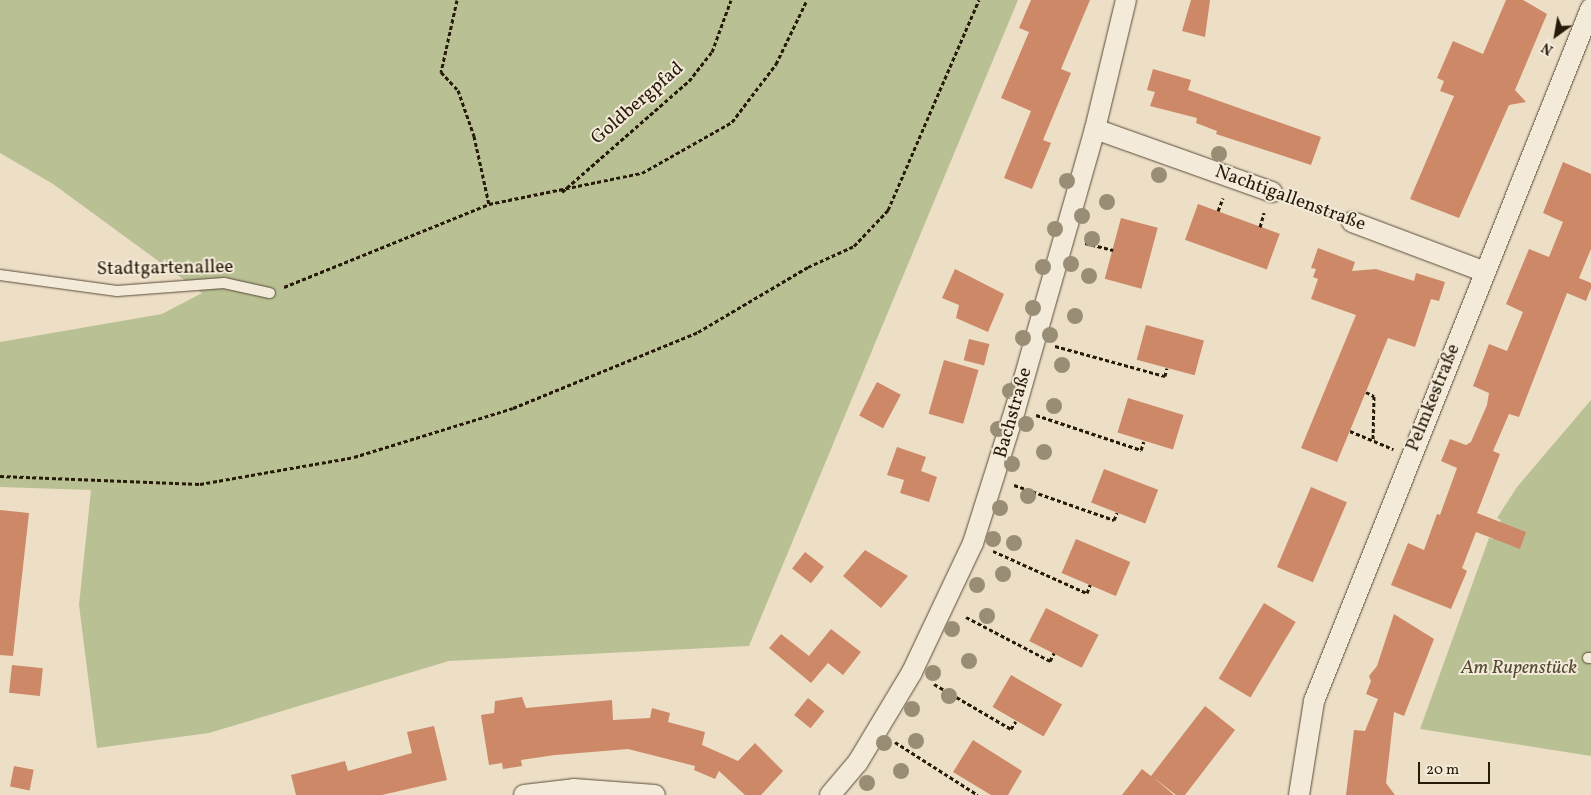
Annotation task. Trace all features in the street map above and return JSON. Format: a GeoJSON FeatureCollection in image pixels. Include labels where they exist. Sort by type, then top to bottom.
{"type":"FeatureCollection","features":[{"type":"Feature","properties":{"kind":"street","name":"Bachstraße"},"geometry":{"type":"LineString","coordinates":[[830,795],[877,732],[912,672],[972,543],[1016,410],[1095,129],[1126,0]]}},
{"type":"Feature","properties":{"kind":"street","name":"Pelmkestraße"},"geometry":{"type":"LineString","coordinates":[[1298,795],[1314,700],[1591,8]]}},
{"type":"Feature","properties":{"kind":"street","name":"Nachtigallenstraße"},"geometry":{"type":"LineString","coordinates":[[1095,129],[1272,192]]}},
{"type":"Feature","properties":{"kind":"street","name":"Nachtigallenstraße"},"geometry":{"type":"LineString","coordinates":[[1352,222],[1485,272]]}},
{"type":"Feature","properties":{"kind":"street"},"geometry":{"type":"LineString","coordinates":[[524,795],[574,789],[655,795]]}},
{"type":"Feature","properties":{"kind":"lane","name":"Stadtgartenallee"},"geometry":{"type":"LineString","coordinates":[[0,275],[117,291],[224,283],[270,293]]}},
{"type":"Feature","properties":{"kind":"path"},"geometry":{"type":"LineString","coordinates":[[457,0],[441,72],[458,90],[474,136],[489,204]]}},
{"type":"Feature","properties":{"kind":"path","name":"Goldbergpfad"},"geometry":{"type":"LineString","coordinates":[[561,192],[689,81],[712,52],[731,0]]}},
{"type":"Feature","properties":{"kind":"path"},"geometry":{"type":"LineString","coordinates":[[270,293],[489,204],[561,192],[642,173],[732,122],[776,64],[807,0]]}},
{"type":"Feature","properties":{"kind":"path"},"geometry":{"type":"LineString","coordinates":[[0,476],[200,484],[354,457],[513,408],[698,332],[808,267],[854,246],[888,210],[979,0]]}},
{"type":"Feature","properties":{"kind":"path","name":"Nachtigallenstraße"},"geometry":{"type":"LineString","coordinates":[[1272,192],[1352,222]]}},
{"type":"Feature","properties":{"kind":"path"},"geometry":{"type":"LineString","coordinates":[[1085,243],[1113,250]]}},
{"type":"Feature","properties":{"kind":"path"},"geometry":{"type":"LineString","coordinates":[[1054,346],[1165,376],[1167,368]]}},
{"type":"Feature","properties":{"kind":"path"},"geometry":{"type":"LineString","coordinates":[[1366,392],[1374,396],[1373,441]]}},
{"type":"Feature","properties":{"kind":"path"},"geometry":{"type":"LineString","coordinates":[[1036,415],[1141,450],[1144,441]]}},
{"type":"Feature","properties":{"kind":"path"},"geometry":{"type":"LineString","coordinates":[[1350,431],[1411,456]]}},
{"type":"Feature","properties":{"kind":"path"},"geometry":{"type":"LineString","coordinates":[[1014,484],[1114,520],[1117,513]]}},
{"type":"Feature","properties":{"kind":"path"},"geometry":{"type":"LineString","coordinates":[[993,551],[1087,593],[1090,585]]}},
{"type":"Feature","properties":{"kind":"path"},"geometry":{"type":"LineString","coordinates":[[966,617],[1050,661],[1054,653]]}},
{"type":"Feature","properties":{"kind":"path"},"geometry":{"type":"LineString","coordinates":[[934,684],[1012,729],[1016,721]]}},
{"type":"Feature","properties":{"kind":"path"},"geometry":{"type":"LineString","coordinates":[[877,732],[978,795]]}},
{"type":"Feature","properties":{"kind":"path"},"geometry":{"type":"LineString","coordinates":[[973,791],[976,786]]}},
{"type":"Feature","properties":{"kind":"green space"},"geometry":{"type":"Polygon","coordinates":[[[0,0],[1018,0],[749,646],[449,661],[209,733],[97,748],[79,605],[91,490],[0,487],[0,342],[162,314],[202,293],[53,184],[0,153],[0,0]]]}},
{"type":"Feature","properties":{"kind":"green space","name":"Am Rupenstück"},"geometry":{"type":"Polygon","coordinates":[[[1591,400],[1591,756],[1420,729],[1489,538],[1493,539],[1501,520],[1497,518],[1517,487],[1591,400]]]}},
{"type":"Feature","properties":{"kind":"building"},"geometry":{"type":"Polygon","coordinates":[[[1031,0],[1090,0],[1061,69],[1071,73],[1043,140],[1051,143],[1032,189],[1004,178],[1031,111],[1001,98],[1029,32],[1019,28],[1031,0]]]}},
{"type":"Feature","properties":{"kind":"building"},"geometry":{"type":"Polygon","coordinates":[[[1191,0],[1210,0],[1205,37],[1182,31],[1191,0]]]}},
{"type":"Feature","properties":{"kind":"building"},"geometry":{"type":"Polygon","coordinates":[[[1506,0],[1523,0],[1547,14],[1515,90],[1526,102],[1509,105],[1459,218],[1410,199],[1454,96],[1440,91],[1444,81],[1437,78],[1453,41],[1483,54],[1506,0]]]}},
{"type":"Feature","properties":{"kind":"building"},"geometry":{"type":"Polygon","coordinates":[[[1153,69],[1191,80],[1188,90],[1321,137],[1311,165],[1216,134],[1217,131],[1196,123],[1197,118],[1150,106],[1155,92],[1147,90],[1153,69]]]}},
{"type":"Feature","properties":{"kind":"building"},"geometry":{"type":"Polygon","coordinates":[[[1563,162],[1591,174],[1591,249],[1579,278],[1591,283],[1591,288],[1586,301],[1567,293],[1519,417],[1509,414],[1493,451],[1500,454],[1477,513],[1526,532],[1520,549],[1476,532],[1462,568],[1467,571],[1451,609],[1391,585],[1408,543],[1424,550],[1437,514],[1440,515],[1457,468],[1441,461],[1450,439],[1466,445],[1471,442],[1487,405],[1489,393],[1473,386],[1489,344],[1507,351],[1523,312],[1506,304],[1529,249],[1549,257],[1563,222],[1543,213],[1563,162]]]}},
{"type":"Feature","properties":{"kind":"building"},"geometry":{"type":"Polygon","coordinates":[[[1198,204],[1280,234],[1267,269],[1185,240],[1198,204]]]}},
{"type":"Feature","properties":{"kind":"building"},"geometry":{"type":"Polygon","coordinates":[[[1121,218],[1158,228],[1141,289],[1105,279],[1121,218]]]}},
{"type":"Feature","properties":{"kind":"building"},"geometry":{"type":"Polygon","coordinates":[[[1318,248],[1355,262],[1352,271],[1376,269],[1414,281],[1416,273],[1445,282],[1439,301],[1431,299],[1415,347],[1388,338],[1337,462],[1301,448],[1356,315],[1311,299],[1318,279],[1313,277],[1316,269],[1311,268],[1318,248]]]}},
{"type":"Feature","properties":{"kind":"building"},"geometry":{"type":"Polygon","coordinates":[[[955,269],[1004,294],[988,332],[956,318],[959,305],[942,298],[955,269]]]}},
{"type":"Feature","properties":{"kind":"building"},"geometry":{"type":"Polygon","coordinates":[[[1146,325],[1204,341],[1195,375],[1137,360],[1146,325]]]}},
{"type":"Feature","properties":{"kind":"building"},"geometry":{"type":"Polygon","coordinates":[[[969,339],[989,344],[984,365],[964,360],[969,339]]]}},
{"type":"Feature","properties":{"kind":"building"},"geometry":{"type":"Polygon","coordinates":[[[944,360],[979,370],[963,424],[929,414],[944,360]]]}},
{"type":"Feature","properties":{"kind":"building"},"geometry":{"type":"Polygon","coordinates":[[[877,382],[901,395],[883,428],[859,416],[877,382]]]}},
{"type":"Feature","properties":{"kind":"building"},"geometry":{"type":"Polygon","coordinates":[[[1128,398],[1183,415],[1173,449],[1117,432],[1128,398]]]}},
{"type":"Feature","properties":{"kind":"building"},"geometry":{"type":"Polygon","coordinates":[[[897,447],[926,457],[921,471],[937,477],[929,502],[900,493],[904,480],[887,475],[897,447]]]}},
{"type":"Feature","properties":{"kind":"building"},"geometry":{"type":"Polygon","coordinates":[[[1104,469],[1158,490],[1145,523],[1091,503],[1104,469]]]}},
{"type":"Feature","properties":{"kind":"building"},"geometry":{"type":"Polygon","coordinates":[[[1311,487],[1347,502],[1313,582],[1277,567],[1311,487]]]}},
{"type":"Feature","properties":{"kind":"building"},"geometry":{"type":"Polygon","coordinates":[[[0,510],[29,513],[13,656],[0,655],[0,510]]]}},
{"type":"Feature","properties":{"kind":"building"},"geometry":{"type":"Polygon","coordinates":[[[1076,539],[1130,562],[1116,596],[1062,573],[1076,539]]]}},
{"type":"Feature","properties":{"kind":"building"},"geometry":{"type":"Polygon","coordinates":[[[865,550],[908,576],[881,608],[843,576],[865,550]]]}},
{"type":"Feature","properties":{"kind":"building"},"geometry":{"type":"Polygon","coordinates":[[[805,552],[824,567],[811,583],[792,569],[805,552]]]}},
{"type":"Feature","properties":{"kind":"building"},"geometry":{"type":"Polygon","coordinates":[[[1264,603],[1296,622],[1250,697],[1219,678],[1264,603]]]}},
{"type":"Feature","properties":{"kind":"building"},"geometry":{"type":"Polygon","coordinates":[[[1046,608],[1099,635],[1082,668],[1029,641],[1046,608]]]}},
{"type":"Feature","properties":{"kind":"building"},"geometry":{"type":"Polygon","coordinates":[[[1394,614],[1434,639],[1404,716],[1394,712],[1386,783],[1395,795],[1346,795],[1354,730],[1365,731],[1378,699],[1366,694],[1371,681],[1369,676],[1377,666],[1394,614]]]}},
{"type":"Feature","properties":{"kind":"building"},"geometry":{"type":"Polygon","coordinates":[[[831,629],[861,652],[843,675],[828,663],[811,683],[769,648],[781,634],[809,656],[831,629]]]}},
{"type":"Feature","properties":{"kind":"building"},"geometry":{"type":"Polygon","coordinates":[[[12,665],[43,668],[40,696],[9,693],[12,665]]]}},
{"type":"Feature","properties":{"kind":"building"},"geometry":{"type":"Polygon","coordinates":[[[1011,675],[1062,704],[1044,737],[992,707],[1011,675]]]}},
{"type":"Feature","properties":{"kind":"building"},"geometry":{"type":"Polygon","coordinates":[[[522,697],[526,708],[612,700],[613,720],[650,718],[652,708],[670,713],[668,722],[705,732],[702,745],[738,761],[755,743],[783,771],[761,795],[745,795],[719,771],[715,779],[694,770],[695,766],[628,749],[521,760],[522,766],[503,769],[502,763],[489,765],[481,715],[494,713],[495,701],[522,697]]]}},
{"type":"Feature","properties":{"kind":"building"},"geometry":{"type":"Polygon","coordinates":[[[808,698],[824,711],[810,728],[794,715],[808,698]]]}},
{"type":"Feature","properties":{"kind":"building"},"geometry":{"type":"Polygon","coordinates":[[[1205,706],[1235,730],[1185,795],[1176,795],[1153,777],[1174,795],[1122,795],[1142,769],[1151,776],[1205,706]]]}},
{"type":"Feature","properties":{"kind":"building"},"geometry":{"type":"Polygon","coordinates":[[[434,726],[447,780],[382,795],[296,795],[291,775],[345,761],[348,771],[412,753],[407,732],[434,726]]]}},
{"type":"Feature","properties":{"kind":"building"},"geometry":{"type":"Polygon","coordinates":[[[973,740],[1022,771],[1008,795],[991,795],[953,772],[973,740]]]}},
{"type":"Feature","properties":{"kind":"building"},"geometry":{"type":"Polygon","coordinates":[[[14,766],[34,770],[30,790],[10,787],[14,766]]]}}]}
